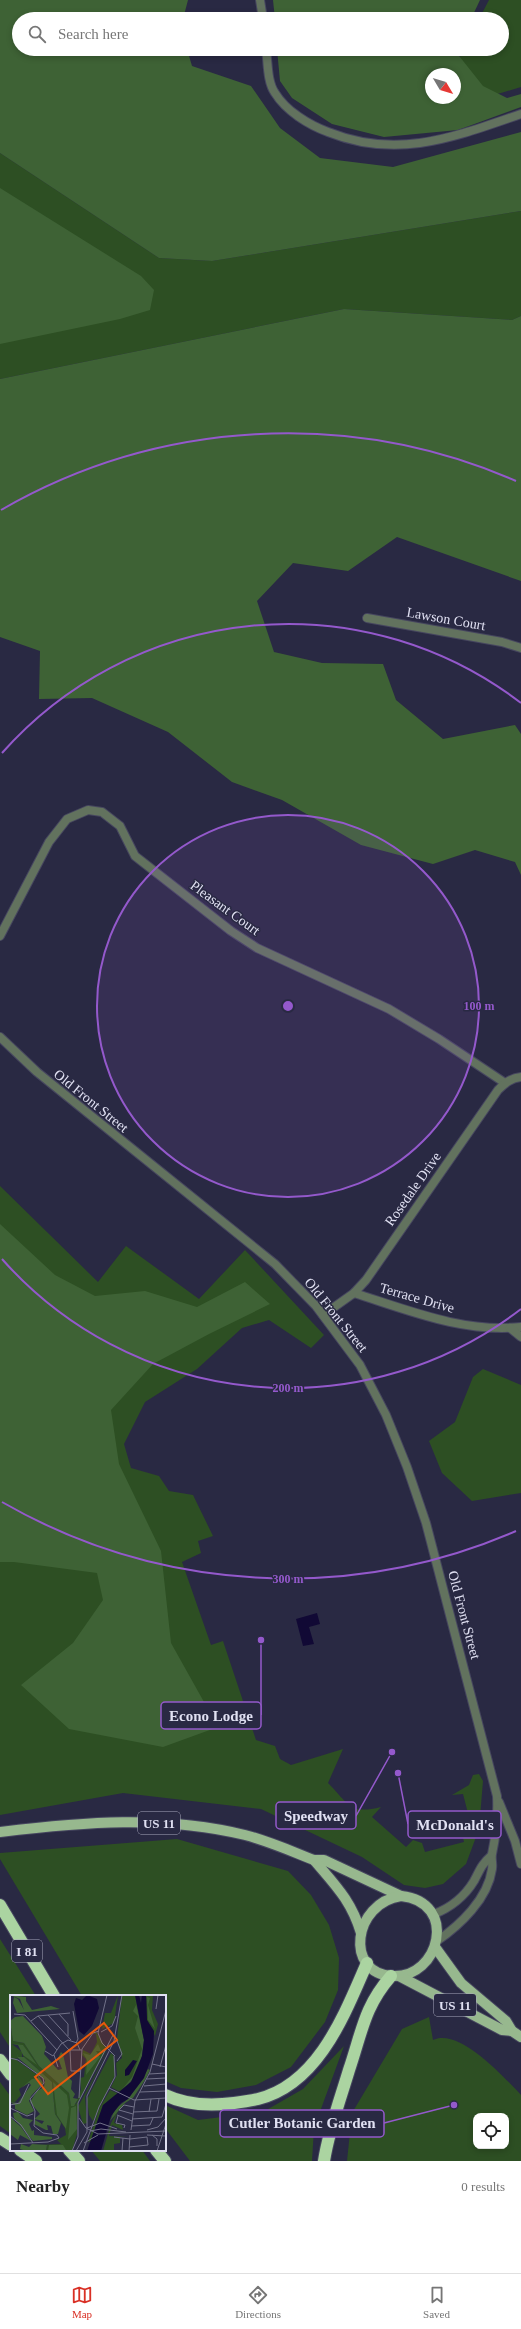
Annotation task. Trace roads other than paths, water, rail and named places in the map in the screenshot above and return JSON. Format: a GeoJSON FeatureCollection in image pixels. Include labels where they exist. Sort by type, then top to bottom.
{"type":"FeatureCollection","features":[{"type":"Feature","properties":{"kind":"highway","name":"I 81"},"geometry":{"type":"LineString","coordinates":[[0,1905],[53,1995]]}},
{"type":"Feature","properties":{"kind":"highway"},"geometry":{"type":"LineString","coordinates":[[32,1960],[61,1995]]}},
{"type":"Feature","properties":{"kind":"highway"},"geometry":{"type":"LineString","coordinates":[[166,2095],[195,2104],[220,2105],[258,2099],[291,2083],[317,2056],[336,2029],[367,1963]]}},
{"type":"Feature","properties":{"kind":"highway"},"geometry":{"type":"LineString","coordinates":[[324,2161],[329,2131],[363,2020],[379,1990],[395,1976]]}},
{"type":"Feature","properties":{"kind":"highway"},"geometry":{"type":"LineString","coordinates":[[0,2060],[10,2075]]}},
{"type":"Feature","properties":{"kind":"highway"},"geometry":{"type":"LineString","coordinates":[[0,2138],[10,2143]]}},
{"type":"Feature","properties":{"kind":"highway"},"geometry":{"type":"LineString","coordinates":[[21,2151],[36,2161]]}},
{"type":"Feature","properties":{"kind":"highway"},"geometry":{"type":"LineString","coordinates":[[70,2151],[79,2161]]}},
{"type":"Feature","properties":{"kind":"highway"},"geometry":{"type":"LineString","coordinates":[[157,2151],[165,2161]]}},
{"type":"Feature","properties":{"kind":"main road","name":"US 11"},"geometry":{"type":"LineString","coordinates":[[0,1832],[88,1822],[157,1822],[246,1835],[314,1860],[324,1860],[401,1896],[420,1901],[434,1914]]}},
{"type":"Feature","properties":{"kind":"main road","name":"US 11"},"geometry":{"type":"LineString","coordinates":[[314,1860],[346,1897],[355,1914],[361,1933],[361,1948],[367,1963],[382,1973],[395,1976],[502,2030],[512,2031]]}},
{"type":"Feature","properties":{"kind":"main road"},"geometry":{"type":"LineString","coordinates":[[361,1933],[367,1918],[375,1907],[386,1900],[401,1896]]}},
{"type":"Feature","properties":{"kind":"main road"},"geometry":{"type":"LineString","coordinates":[[395,1976],[409,1973],[421,1967],[436,1944],[437,1927],[434,1914]]}},
{"type":"Feature","properties":{"kind":"main road","name":"US 11"},"geometry":{"type":"LineString","coordinates":[[436,1944],[461,1983],[506,2021],[512,2031],[521,2038]]}},
{"type":"Feature","properties":{"kind":"street"},"geometry":{"type":"LineString","coordinates":[[260,0],[262,12]]}},
{"type":"Feature","properties":{"kind":"street"},"geometry":{"type":"LineString","coordinates":[[267,56],[271,84],[275,93],[290,110],[314,127],[349,141],[375,145],[418,145],[436,142],[521,114]]}},
{"type":"Feature","properties":{"kind":"street","name":"Lawson Court"},"geometry":{"type":"LineString","coordinates":[[367,618],[502,642],[521,648]]}},
{"type":"Feature","properties":{"kind":"street","name":"Pleasant Court"},"geometry":{"type":"LineString","coordinates":[[0,936],[49,842],[68,819],[88,810],[102,812],[120,826],[135,856],[231,931],[271,954],[389,1009],[439,1038],[505,1083]]}},
{"type":"Feature","properties":{"kind":"street","name":"Old Front Street"},"geometry":{"type":"LineString","coordinates":[[0,1037],[37,1072],[275,1264],[323,1315],[360,1365],[386,1415],[407,1467],[428,1531],[497,1796],[515,1841],[521,1864]]}},
{"type":"Feature","properties":{"kind":"street"},"geometry":{"type":"LineString","coordinates":[[505,1083],[514,1078],[521,1077]]}},
{"type":"Feature","properties":{"kind":"street","name":"Rosedale Drive"},"geometry":{"type":"LineString","coordinates":[[323,1315],[354,1292],[366,1280],[505,1083]]}},
{"type":"Feature","properties":{"kind":"street","name":"Terrace Drive"},"geometry":{"type":"LineString","coordinates":[[354,1292],[435,1319],[478,1326],[510,1328],[521,1326]]}},
{"type":"Feature","properties":{"kind":"street"},"geometry":{"type":"LineString","coordinates":[[510,1328],[521,1337]]}},
{"type":"Feature","properties":{"kind":"street","name":"Old Front Street"},"geometry":{"type":"LineString","coordinates":[[436,1944],[462,1921],[478,1900],[492,1869],[491,1856],[497,1812],[497,1796]]}},
{"type":"Feature","properties":{"kind":"street"},"geometry":{"type":"LineString","coordinates":[[434,1914],[450,1906],[462,1896],[473,1882],[481,1864],[491,1856]]}},
{"type":"Feature","properties":{"kind":"place","name":"Econo Lodge"},"geometry":{"type":"Point","coordinates":[261,1640]}},
{"type":"Feature","properties":{"kind":"place","name":"Speedway"},"geometry":{"type":"Point","coordinates":[392,1752]}},
{"type":"Feature","properties":{"kind":"place","name":"McDonald's"},"geometry":{"type":"Point","coordinates":[398,1773]}},
{"type":"Feature","properties":{"kind":"place","name":"Cutler Botanic Garden"},"geometry":{"type":"Point","coordinates":[454,2105]}}]}
